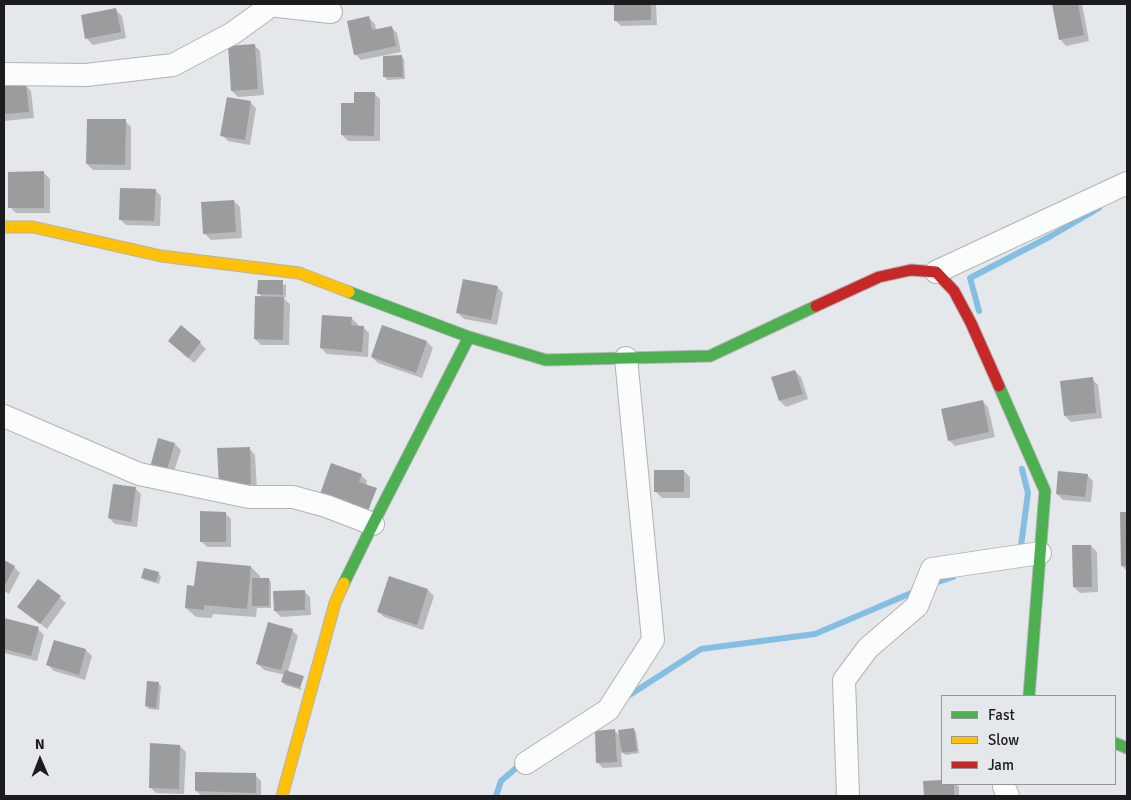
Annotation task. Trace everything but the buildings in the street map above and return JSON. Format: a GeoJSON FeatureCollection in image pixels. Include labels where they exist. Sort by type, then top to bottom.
{"type":"FeatureCollection","features":[{"type":"Feature","properties":{"kind":"street"},"geometry":{"type":"LineString","coordinates":[[4,74],[86,74],[173,65],[233,33],[271,4],[331,12]]}},
{"type":"Feature","properties":{"kind":"street"},"geometry":{"type":"LineString","coordinates":[[4,227],[33,227],[161,256],[299,273],[469,337],[546,360],[710,356],[880,278],[911,270],[936,272],[1127,183]]}},
{"type":"Feature","properties":{"kind":"street"},"geometry":{"type":"LineString","coordinates":[[936,272],[954,291],[971,323],[1045,491],[1029,695]]}},
{"type":"Feature","properties":{"kind":"street"},"geometry":{"type":"LineString","coordinates":[[282,796],[335,603],[373,524],[469,337]]}},
{"type":"Feature","properties":{"kind":"street"},"geometry":{"type":"LineString","coordinates":[[526,763],[608,710],[652,640],[626,358]]}},
{"type":"Feature","properties":{"kind":"street"},"geometry":{"type":"LineString","coordinates":[[4,416],[139,474],[249,497],[292,497],[326,506],[373,524]]}},
{"type":"Feature","properties":{"kind":"street"},"geometry":{"type":"LineString","coordinates":[[848,796],[844,680],[868,648],[917,606],[932,569],[1040,553]]}},
{"type":"Feature","properties":{"kind":"waterway"},"geometry":{"type":"LineString","coordinates":[[979,311],[970,278],[1051,236],[1099,208]]}},
{"type":"Feature","properties":{"kind":"waterway"},"geometry":{"type":"LineString","coordinates":[[1020,553],[1028,493],[1022,469]]}},
{"type":"Feature","properties":{"kind":"waterway"},"geometry":{"type":"LineString","coordinates":[[932,584],[953,577]]}},
{"type":"Feature","properties":{"kind":"waterway"},"geometry":{"type":"LineString","coordinates":[[625,698],[701,649],[815,634],[916,591]]}},
{"type":"Feature","properties":{"kind":"waterway"},"geometry":{"type":"LineString","coordinates":[[496,796],[501,781],[522,763]]}},
{"type":"Feature","properties":{"kind":"traffic: fast"},"geometry":{"type":"LineString","coordinates":[[349,292],[469,337],[546,360],[710,356],[816,306]]}},
{"type":"Feature","properties":{"kind":"traffic: fast"},"geometry":{"type":"LineString","coordinates":[[344,583],[469,337]]}},
{"type":"Feature","properties":{"kind":"traffic: fast"},"geometry":{"type":"LineString","coordinates":[[999,386],[1045,491],[1029,695]]}},
{"type":"Feature","properties":{"kind":"traffic: fast"},"geometry":{"type":"LineString","coordinates":[[1116,743],[1127,748]]}},
{"type":"Feature","properties":{"kind":"traffic: slow"},"geometry":{"type":"LineString","coordinates":[[4,227],[33,227],[161,256],[299,273],[349,292]]}},
{"type":"Feature","properties":{"kind":"traffic: slow"},"geometry":{"type":"LineString","coordinates":[[282,796],[335,603],[344,583]]}},
{"type":"Feature","properties":{"kind":"traffic: jam"},"geometry":{"type":"LineString","coordinates":[[816,306],[879,277],[911,270],[936,272],[954,291],[971,323],[999,386]]}}]}
